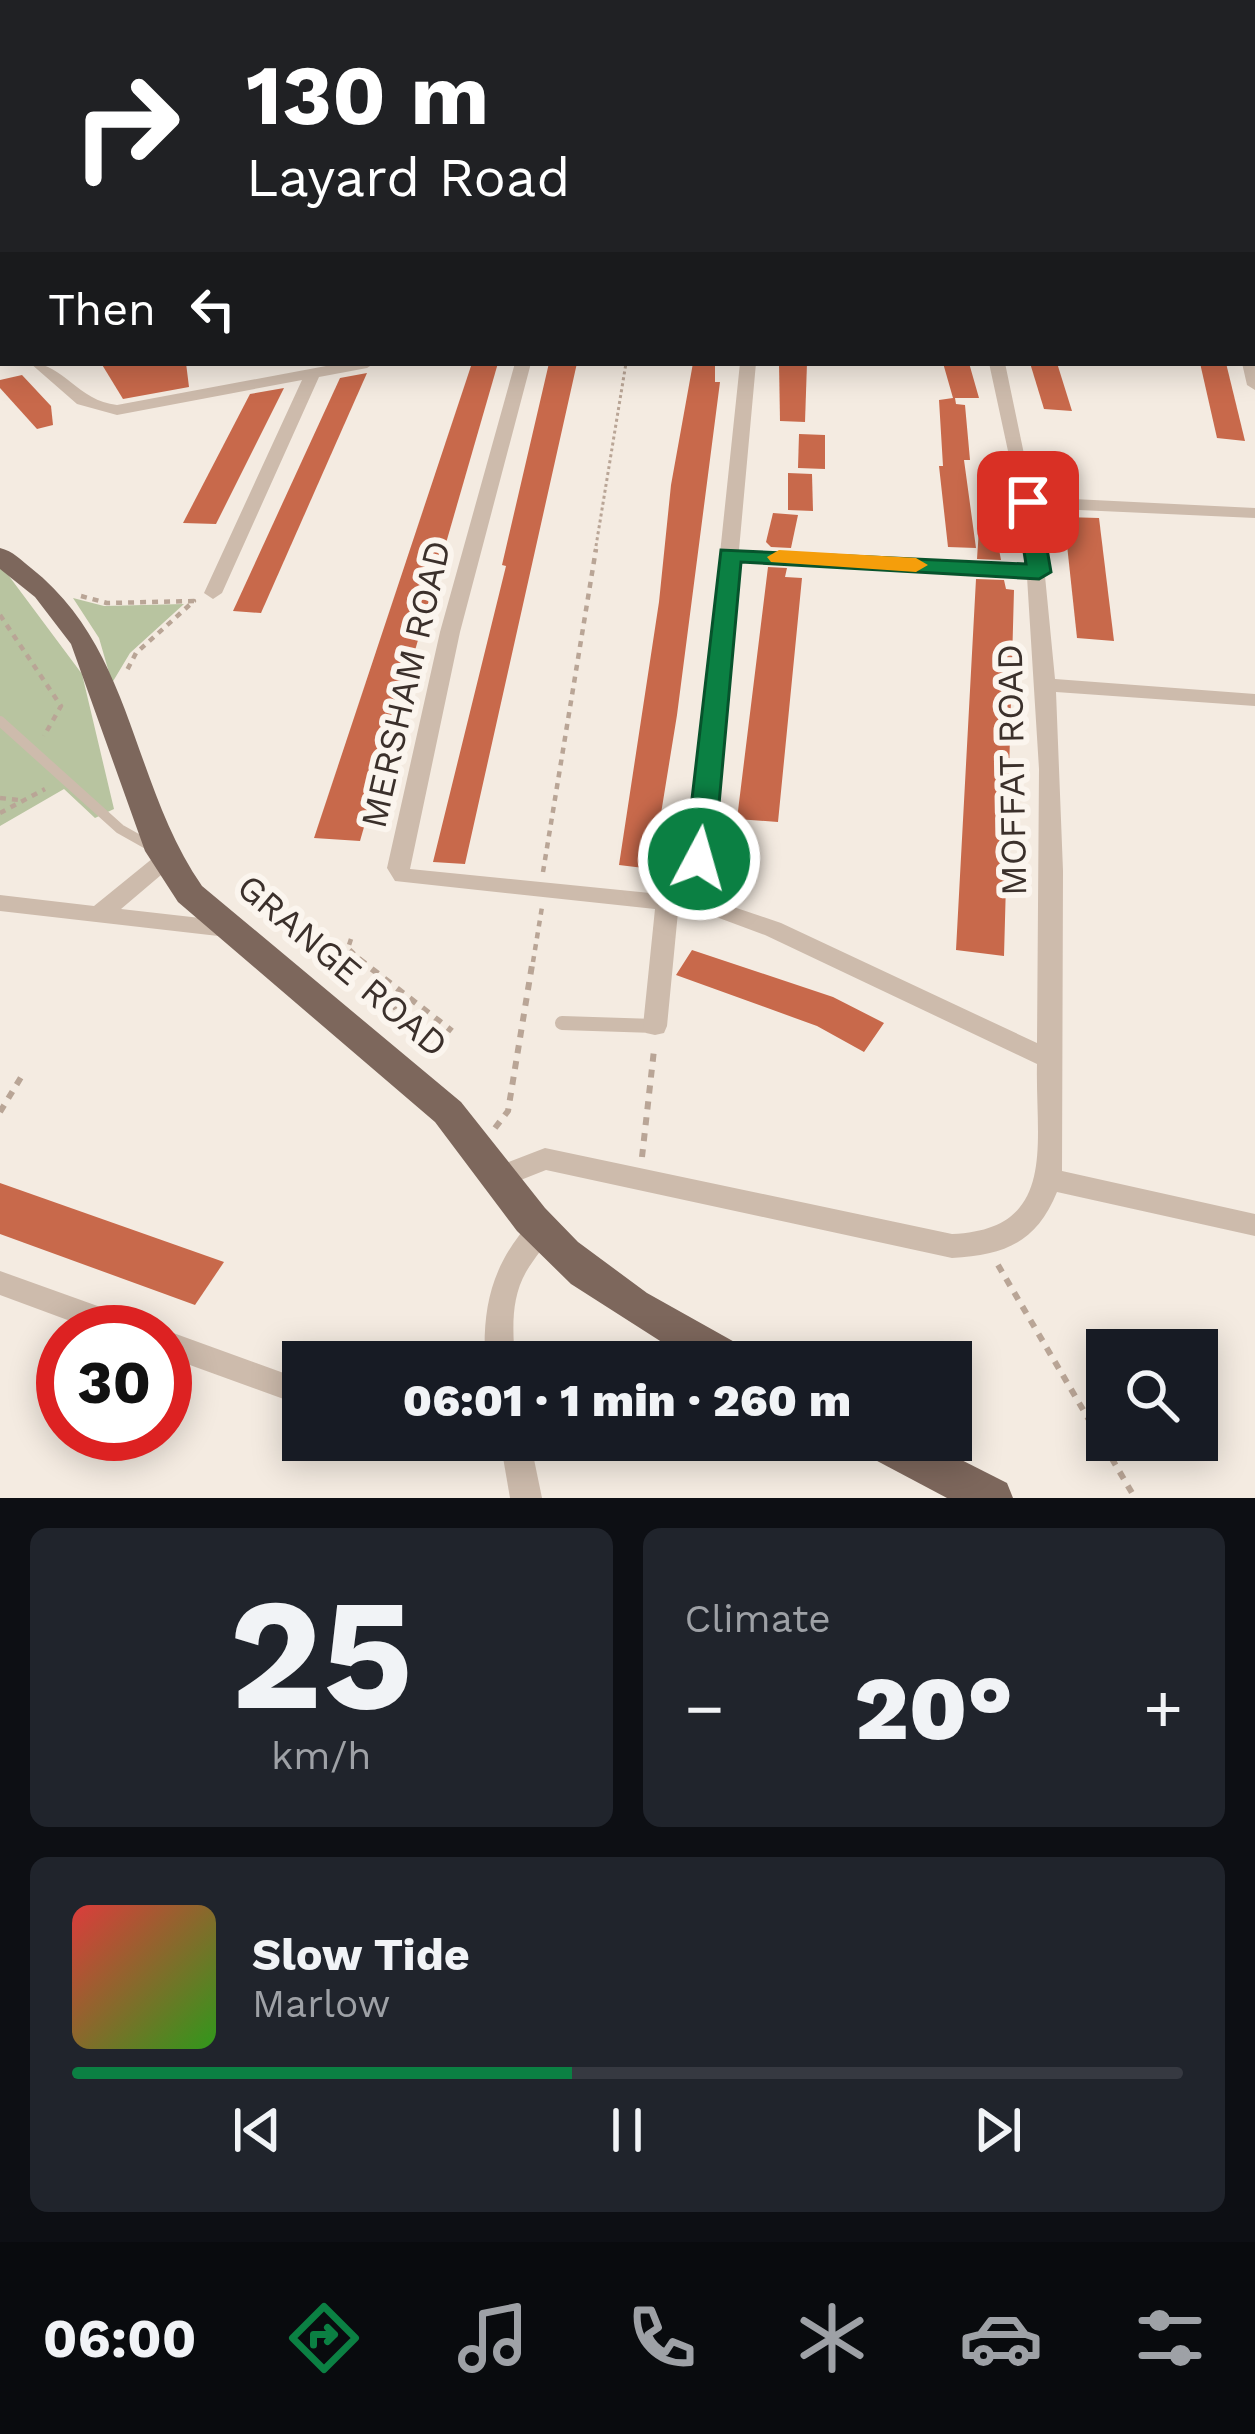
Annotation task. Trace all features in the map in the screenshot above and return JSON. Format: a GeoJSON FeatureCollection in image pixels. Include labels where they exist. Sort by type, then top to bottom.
{"type":"FeatureCollection","features":[{"type":"Feature","properties":{"kind":"main road","name":"GRANGE ROAD"},"geometry":{"type":"LineString","coordinates":[[0,556],[44,591],[85,643],[163,855],[190,894],[447,1112],[503,1176],[540,1230],[612,1290],[697,1341]]}},
{"type":"Feature","properties":{"kind":"main road"},"geometry":{"type":"LineString","coordinates":[[920,1461],[992,1498]]}},
{"type":"Feature","properties":{"kind":"street"},"geometry":{"type":"LineString","coordinates":[[42,366],[94,410],[117,410],[353,366]]}},
{"type":"Feature","properties":{"kind":"street","name":"MERSHAM ROAD"},"geometry":{"type":"LineString","coordinates":[[522,366],[450,632],[398,868],[412,880],[695,902],[773,929],[1049,1059]]}},
{"type":"Feature","properties":{"kind":"street"},"geometry":{"type":"LineString","coordinates":[[695,902],[748,366]]}},
{"type":"Feature","properties":{"kind":"street","name":"MOFFAT ROAD"},"geometry":{"type":"LineString","coordinates":[[998,366],[1028,502],[1049,685],[1048,1179]]}},
{"type":"Feature","properties":{"kind":"street"},"geometry":{"type":"LineString","coordinates":[[213,593],[314,374]]}},
{"type":"Feature","properties":{"kind":"street"},"geometry":{"type":"LineString","coordinates":[[1028,502],[1255,513]]}},
{"type":"Feature","properties":{"kind":"street"},"geometry":{"type":"LineString","coordinates":[[730,555],[1039,572]]}},
{"type":"Feature","properties":{"kind":"street"},"geometry":{"type":"LineString","coordinates":[[1049,685],[1255,700]]}},
{"type":"Feature","properties":{"kind":"street"},"geometry":{"type":"LineString","coordinates":[[97,916],[163,855]]}},
{"type":"Feature","properties":{"kind":"street"},"geometry":{"type":"LineString","coordinates":[[655,1026],[668,899]]}},
{"type":"Feature","properties":{"kind":"street"},"geometry":{"type":"LineString","coordinates":[[0,903],[227,929]]}},
{"type":"Feature","properties":{"kind":"street"},"geometry":{"type":"LineString","coordinates":[[503,1176],[544,1159],[952,1246],[986,1246],[1019,1231],[1033,1218],[1048,1179],[1255,1225]]}},
{"type":"Feature","properties":{"kind":"street"},"geometry":{"type":"LineString","coordinates":[[500,1341],[500,1294],[509,1269],[540,1230]]}},
{"type":"Feature","properties":{"kind":"street"},"geometry":{"type":"LineString","coordinates":[[0,1283],[61,1305]]}},
{"type":"Feature","properties":{"kind":"street"},"geometry":{"type":"LineString","coordinates":[[192,1353],[282,1385]]}},
{"type":"Feature","properties":{"kind":"street"},"geometry":{"type":"LineString","coordinates":[[519,1461],[526,1498]]}},
{"type":"Feature","properties":{"kind":"lane"},"geometry":{"type":"LineString","coordinates":[[0,721],[120,829],[163,855]]}},
{"type":"Feature","properties":{"kind":"lane"},"geometry":{"type":"LineString","coordinates":[[562,1023],[655,1026]]}},
{"type":"Feature","properties":{"kind":"path"},"geometry":{"type":"LineString","coordinates":[[542,878],[626,366]]}},
{"type":"Feature","properties":{"kind":"path"},"geometry":{"type":"LineString","coordinates":[[44,591],[107,603],[194,601],[136,653],[106,697]]}},
{"type":"Feature","properties":{"kind":"path"},"geometry":{"type":"LineString","coordinates":[[0,615],[61,706],[36,752]]}},
{"type":"Feature","properties":{"kind":"path"},"geometry":{"type":"LineString","coordinates":[[0,813],[67,779]]}},
{"type":"Feature","properties":{"kind":"path"},"geometry":{"type":"LineString","coordinates":[[0,798],[19,800]]}},
{"type":"Feature","properties":{"kind":"path"},"geometry":{"type":"LineString","coordinates":[[508,1111],[543,901]]}},
{"type":"Feature","properties":{"kind":"path"},"geometry":{"type":"LineString","coordinates":[[351,939],[348,948],[452,1030]]}},
{"type":"Feature","properties":{"kind":"path"},"geometry":{"type":"LineString","coordinates":[[379,974],[377,980],[422,1048],[394,1067]]}},
{"type":"Feature","properties":{"kind":"path"},"geometry":{"type":"LineString","coordinates":[[644,1142],[655,1026]]}},
{"type":"Feature","properties":{"kind":"path"},"geometry":{"type":"LineString","coordinates":[[0,1112],[22,1074]]}},
{"type":"Feature","properties":{"kind":"path"},"geometry":{"type":"LineString","coordinates":[[986,1246],[1135,1498]]}},
{"type":"Feature","properties":{"kind":"green space"},"geometry":{"type":"Polygon","coordinates":[[[0,564],[82,674],[114,809],[95,818],[64,789],[0,826],[0,564]]]}},
{"type":"Feature","properties":{"kind":"green space"},"geometry":{"type":"Polygon","coordinates":[[[73,598],[104,606],[184,604],[130,653],[112,683],[99,638],[73,598]]]}},
{"type":"Feature","properties":{"kind":"building"},"geometry":{"type":"Polygon","coordinates":[[[103,366],[186,366],[189,387],[123,399],[103,366]]]}},
{"type":"Feature","properties":{"kind":"building"},"geometry":{"type":"Polygon","coordinates":[[[471,366],[497,366],[360,841],[314,838],[471,366]]]}},
{"type":"Feature","properties":{"kind":"building"},"geometry":{"type":"Polygon","coordinates":[[[548,366],[576,366],[465,864],[433,862],[506,566],[502,565],[548,366]]]}},
{"type":"Feature","properties":{"kind":"building"},"geometry":{"type":"Polygon","coordinates":[[[692,366],[715,366],[715,382],[720,382],[652,869],[619,865],[659,602],[671,485],[692,366]]]}},
{"type":"Feature","properties":{"kind":"building"},"geometry":{"type":"Polygon","coordinates":[[[779,366],[807,366],[805,422],[780,421],[779,366]]]}},
{"type":"Feature","properties":{"kind":"building"},"geometry":{"type":"Polygon","coordinates":[[[944,366],[970,366],[979,398],[955,398],[956,404],[965,405],[970,460],[964,460],[976,548],[948,547],[939,466],[943,466],[939,400],[953,398],[944,366]]]}},
{"type":"Feature","properties":{"kind":"building"},"geometry":{"type":"Polygon","coordinates":[[[1031,366],[1058,366],[1072,411],[1044,409],[1031,366]]]}},
{"type":"Feature","properties":{"kind":"building"},"geometry":{"type":"Polygon","coordinates":[[[1201,366],[1227,366],[1245,441],[1217,438],[1201,366]]]}},
{"type":"Feature","properties":{"kind":"building"},"geometry":{"type":"Polygon","coordinates":[[[367,373],[261,613],[233,611],[340,378],[367,373]]]}},
{"type":"Feature","properties":{"kind":"building"},"geometry":{"type":"Polygon","coordinates":[[[22,375],[51,406],[53,425],[37,429],[0,388],[0,380],[22,375]]]}},
{"type":"Feature","properties":{"kind":"building"},"geometry":{"type":"Polygon","coordinates":[[[284,388],[216,524],[183,523],[250,394],[284,388]]]}},
{"type":"Feature","properties":{"kind":"building"},"geometry":{"type":"Polygon","coordinates":[[[799,434],[825,435],[825,469],[798,468],[799,434]]]}},
{"type":"Feature","properties":{"kind":"building"},"geometry":{"type":"Polygon","coordinates":[[[788,473],[812,474],[813,511],[788,510],[788,473]]]}},
{"type":"Feature","properties":{"kind":"building"},"geometry":{"type":"Polygon","coordinates":[[[989,497],[1001,560],[977,559],[981,498],[989,497]]]}},
{"type":"Feature","properties":{"kind":"building"},"geometry":{"type":"Polygon","coordinates":[[[773,513],[798,515],[791,548],[771,547],[766,542],[773,513]]]}},
{"type":"Feature","properties":{"kind":"building"},"geometry":{"type":"Polygon","coordinates":[[[1064,517],[1099,518],[1114,641],[1077,638],[1064,517]]]}},
{"type":"Feature","properties":{"kind":"building"},"geometry":{"type":"Polygon","coordinates":[[[768,567],[787,568],[785,577],[802,578],[778,822],[737,819],[768,567]]]}},
{"type":"Feature","properties":{"kind":"building"},"geometry":{"type":"Polygon","coordinates":[[[976,579],[1004,580],[1006,589],[1014,590],[1004,956],[956,950],[976,579]]]}},
{"type":"Feature","properties":{"kind":"building"},"geometry":{"type":"Polygon","coordinates":[[[692,950],[833,997],[884,1023],[864,1052],[817,1026],[676,975],[692,950]]]}},
{"type":"Feature","properties":{"kind":"building"},"geometry":{"type":"Polygon","coordinates":[[[0,1183],[224,1262],[195,1305],[0,1234],[0,1183]]]}},
{"type":"Feature","properties":{"kind":"slow traffic"},"geometry":{"type":"LineString","coordinates":[[779,557],[916,565]]}},
{"type":"Feature","properties":{"kind":"route"},"geometry":{"type":"LineString","coordinates":[[699,859],[730,555],[1039,572],[1028,502]]}}]}
